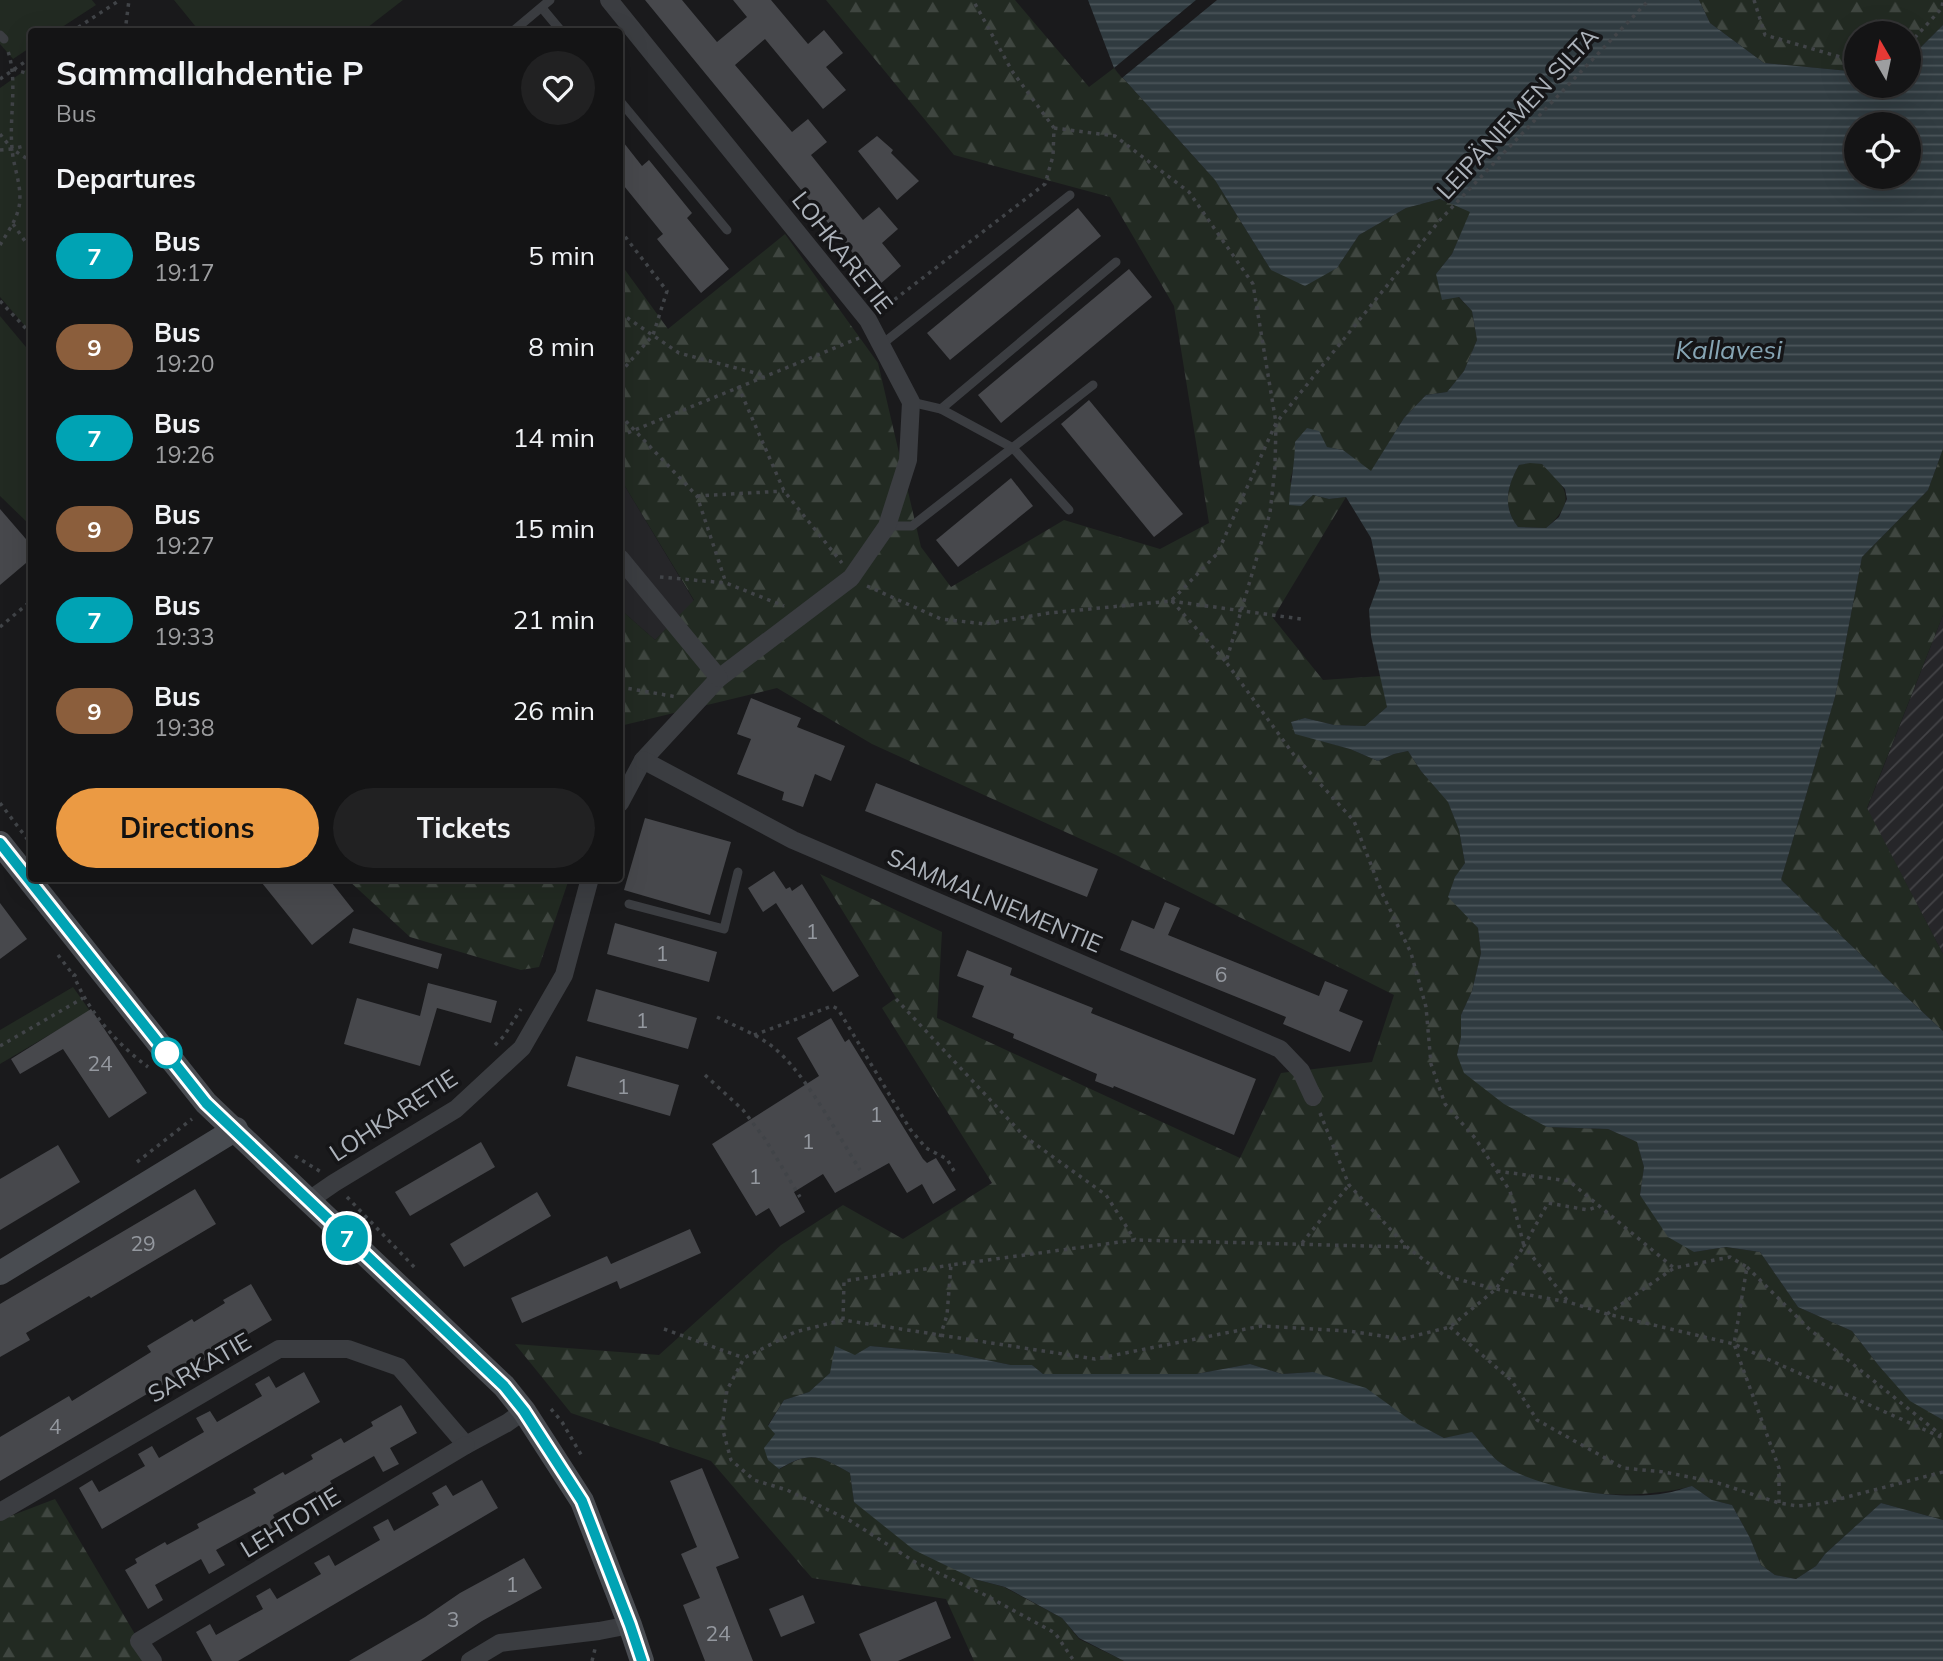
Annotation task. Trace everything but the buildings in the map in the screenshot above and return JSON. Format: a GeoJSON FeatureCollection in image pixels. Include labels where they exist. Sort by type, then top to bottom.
{"type":"FeatureCollection","features":[{"type":"Feature","properties":{"kind":"street","name":"LOHKARETIE"},"geometry":{"type":"LineString","coordinates":[[609,0],[881,345],[911,402]]}},
{"type":"Feature","properties":{"kind":"street"},"geometry":{"type":"LineString","coordinates":[[623,797],[643,760],[719,678],[851,578],[887,526],[908,460],[911,402]]}},
{"type":"Feature","properties":{"kind":"street"},"geometry":{"type":"LineString","coordinates":[[623,562],[719,678]]}},
{"type":"Feature","properties":{"kind":"street","name":"SAMMALNIEMENTIE"},"geometry":{"type":"LineString","coordinates":[[643,760],[793,840],[1280,1049],[1301,1071],[1313,1097]]}},
{"type":"Feature","properties":{"kind":"street"},"geometry":{"type":"LineString","coordinates":[[0,843],[28,878]]}},
{"type":"Feature","properties":{"kind":"street"},"geometry":{"type":"LineString","coordinates":[[31,882],[206,1103],[504,1386],[524,1411],[582,1501],[642,1661]]}},
{"type":"Feature","properties":{"kind":"street","name":"LOHKARETIE"},"geometry":{"type":"LineString","coordinates":[[308,1202],[456,1109],[522,1048],[564,975],[589,882]]}},
{"type":"Feature","properties":{"kind":"street"},"geometry":{"type":"LineString","coordinates":[[0,1273],[236,1129]]}},
{"type":"Feature","properties":{"kind":"street","name":"SARKATIE"},"geometry":{"type":"LineString","coordinates":[[0,1512],[279,1349],[348,1349],[399,1367],[466,1445]]}},
{"type":"Feature","properties":{"kind":"street"},"geometry":{"type":"LineString","coordinates":[[466,1445],[524,1411]]}},
{"type":"Feature","properties":{"kind":"street","name":"LEHTOTIE"},"geometry":{"type":"LineString","coordinates":[[153,1661],[139,1641],[466,1445]]}},
{"type":"Feature","properties":{"kind":"street"},"geometry":{"type":"LineString","coordinates":[[470,1661],[500,1643],[630,1625]]}},
{"type":"Feature","properties":{"kind":"lane"},"geometry":{"type":"LineString","coordinates":[[517,28],[551,0]]}},
{"type":"Feature","properties":{"kind":"lane"},"geometry":{"type":"LineString","coordinates":[[542,8],[559,28]]}},
{"type":"Feature","properties":{"kind":"lane"},"geometry":{"type":"LineString","coordinates":[[623,105],[727,230]]}},
{"type":"Feature","properties":{"kind":"lane"},"geometry":{"type":"LineString","coordinates":[[881,345],[1070,195]]}},
{"type":"Feature","properties":{"kind":"lane"},"geometry":{"type":"LineString","coordinates":[[941,409],[1116,262]]}},
{"type":"Feature","properties":{"kind":"lane"},"geometry":{"type":"LineString","coordinates":[[887,526],[912,526],[1093,385]]}},
{"type":"Feature","properties":{"kind":"lane"},"geometry":{"type":"LineString","coordinates":[[911,402],[941,409],[1013,448],[1069,510]]}},
{"type":"Feature","properties":{"kind":"lane"},"geometry":{"type":"LineString","coordinates":[[629,904],[724,929],[738,872]]}},
{"type":"Feature","properties":{"kind":"path"},"geometry":{"type":"LineString","coordinates":[[77,28],[120,0]]}},
{"type":"Feature","properties":{"kind":"path"},"geometry":{"type":"LineString","coordinates":[[126,28],[129,0]]}},
{"type":"Feature","properties":{"kind":"path"},"geometry":{"type":"LineString","coordinates":[[623,435],[765,376],[866,328],[1045,184],[1053,156],[1054,128],[1012,71],[973,0]]}},
{"type":"Feature","properties":{"kind":"path","name":"LEIPÄNIEMEN SILTA"},"geometry":{"type":"LineString","coordinates":[[1171,601],[1217,554],[1276,423],[1440,220],[1649,0]]}},
{"type":"Feature","properties":{"kind":"path"},"geometry":{"type":"LineString","coordinates":[[1754,0],[1765,35],[1844,58]]}},
{"type":"Feature","properties":{"kind":"path"},"geometry":{"type":"LineString","coordinates":[[1922,30],[1942,8],[1942,0]]}},
{"type":"Feature","properties":{"kind":"path"},"geometry":{"type":"LineString","coordinates":[[0,245],[13,224],[20,204],[12,149],[13,69],[2,37]]}},
{"type":"Feature","properties":{"kind":"path"},"geometry":{"type":"LineString","coordinates":[[0,79],[28,60]]}},
{"type":"Feature","properties":{"kind":"path"},"geometry":{"type":"LineString","coordinates":[[13,69],[28,74]]}},
{"type":"Feature","properties":{"kind":"path"},"geometry":{"type":"LineString","coordinates":[[1054,128],[1115,136],[1189,192],[1253,284],[1276,423],[1275,467],[1270,513],[1226,662]]}},
{"type":"Feature","properties":{"kind":"path"},"geometry":{"type":"LineString","coordinates":[[0,134],[12,149],[28,159]]}},
{"type":"Feature","properties":{"kind":"path"},"geometry":{"type":"LineString","coordinates":[[0,150],[28,145]]}},
{"type":"Feature","properties":{"kind":"path"},"geometry":{"type":"LineString","coordinates":[[13,224],[28,245]]}},
{"type":"Feature","properties":{"kind":"path"},"geometry":{"type":"LineString","coordinates":[[623,234],[667,291],[653,335],[623,370]]}},
{"type":"Feature","properties":{"kind":"path"},"geometry":{"type":"LineString","coordinates":[[0,301],[28,331]]}},
{"type":"Feature","properties":{"kind":"path"},"geometry":{"type":"LineString","coordinates":[[623,315],[679,353],[765,376]]}},
{"type":"Feature","properties":{"kind":"path"},"geometry":{"type":"LineString","coordinates":[[738,386],[784,491],[841,561],[851,578],[941,619],[985,624],[1049,613],[1171,601],[1301,619]]}},
{"type":"Feature","properties":{"kind":"path"},"geometry":{"type":"LineString","coordinates":[[623,418],[697,496],[726,583]]}},
{"type":"Feature","properties":{"kind":"path"},"geometry":{"type":"LineString","coordinates":[[697,496],[784,491]]}},
{"type":"Feature","properties":{"kind":"path"},"geometry":{"type":"LineString","coordinates":[[634,575],[726,583],[785,607]]}},
{"type":"Feature","properties":{"kind":"path"},"geometry":{"type":"LineString","coordinates":[[1171,601],[1226,662],[1294,755],[1354,821],[1382,893],[1411,953],[1426,1006],[1431,1064],[1445,1104],[1475,1138],[1510,1191],[1524,1246],[1568,1302]]}},
{"type":"Feature","properties":{"kind":"path"},"geometry":{"type":"LineString","coordinates":[[0,627],[28,603]]}},
{"type":"Feature","properties":{"kind":"path"},"geometry":{"type":"LineString","coordinates":[[623,688],[677,697]]}},
{"type":"Feature","properties":{"kind":"path"},"geometry":{"type":"LineString","coordinates":[[0,803],[28,839]]}},
{"type":"Feature","properties":{"kind":"path"},"geometry":{"type":"LineString","coordinates":[[0,1046],[83,998]]}},
{"type":"Feature","properties":{"kind":"path"},"geometry":{"type":"LineString","coordinates":[[896,999],[1024,1136],[1105,1195],[1135,1240]]}},
{"type":"Feature","properties":{"kind":"path"},"geometry":{"type":"LineString","coordinates":[[487,1054],[504,1036],[526,1001]]}},
{"type":"Feature","properties":{"kind":"path"},"geometry":{"type":"LineString","coordinates":[[754,1035],[832,1006],[838,1009],[910,1129],[926,1148],[947,1159],[954,1171]]}},
{"type":"Feature","properties":{"kind":"path"},"geometry":{"type":"LineString","coordinates":[[717,1017],[768,1042],[786,1059],[860,1170]]}},
{"type":"Feature","properties":{"kind":"path"},"geometry":{"type":"LineString","coordinates":[[705,1074],[743,1110],[765,1139],[800,1197]]}},
{"type":"Feature","properties":{"kind":"path"},"geometry":{"type":"LineString","coordinates":[[1313,1097],[1349,1185],[1407,1247],[1445,1276],[1496,1289],[1568,1302],[1734,1344],[1943,1437]]}},
{"type":"Feature","properties":{"kind":"path"},"geometry":{"type":"LineString","coordinates":[[1497,1171],[1569,1181],[1674,1268]]}},
{"type":"Feature","properties":{"kind":"path"},"geometry":{"type":"LineString","coordinates":[[1301,1244],[1349,1185]]}},
{"type":"Feature","properties":{"kind":"path"},"geometry":{"type":"LineString","coordinates":[[1074,1661],[1055,1633],[985,1595],[915,1562],[849,1520],[787,1490],[754,1480],[731,1460],[722,1427],[727,1390],[744,1358],[795,1332],[843,1320],[1095,1359],[1261,1325],[1348,1331],[1402,1339],[1450,1327],[1496,1289],[1548,1203],[1588,1210],[1599,1206]]}},
{"type":"Feature","properties":{"kind":"path"},"geometry":{"type":"LineString","coordinates":[[843,1320],[844,1281],[1135,1240],[1407,1247]]}},
{"type":"Feature","properties":{"kind":"path"},"geometry":{"type":"LineString","coordinates":[[1607,1314],[1674,1268],[1730,1257],[1747,1267],[1808,1328],[1943,1437]]}},
{"type":"Feature","properties":{"kind":"path"},"geometry":{"type":"LineString","coordinates":[[940,1337],[947,1315],[951,1265]]}},
{"type":"Feature","properties":{"kind":"path"},"geometry":{"type":"LineString","coordinates":[[1747,1267],[1734,1344],[1779,1468],[1779,1503]]}},
{"type":"Feature","properties":{"kind":"path"},"geometry":{"type":"LineString","coordinates":[[1450,1327],[1511,1381],[1537,1420],[1623,1468],[1664,1472],[1715,1482],[1779,1503],[1798,1506],[1824,1503],[1943,1472]]}},
{"type":"Feature","properties":{"kind":"path"},"geometry":{"type":"LineString","coordinates":[[664,1329],[744,1358]]}},
{"type":"Feature","properties":{"kind":"shaded area"},"geometry":{"type":"Polygon","coordinates":[[[623,483],[694,601],[655,640],[623,612],[623,483]]]}},
{"type":"Feature","properties":{"kind":"shaded area"},"geometry":{"type":"Polygon","coordinates":[[[1943,615],[1943,954],[1867,809],[1943,615]]]}},
{"type":"Feature","properties":{"kind":"green space"},"geometry":{"type":"Polygon","coordinates":[[[0,0],[92,0],[96,5],[61,28],[28,28],[28,49],[13,59],[0,44],[0,0]]]}},
{"type":"Feature","properties":{"kind":"green space"},"geometry":{"type":"Polygon","coordinates":[[[174,0],[403,0],[367,28],[197,28],[174,0]]]}},
{"type":"Feature","properties":{"kind":"green space"},"geometry":{"type":"Polygon","coordinates":[[[826,0],[1015,0],[1089,87],[1114,68],[1215,180],[1271,270],[1337,268],[1359,235],[1406,208],[1440,199],[1471,211],[1452,254],[1436,274],[1472,311],[1477,340],[1464,371],[1447,392],[1426,395],[1404,418],[1371,472],[1343,450],[1295,442],[1295,462],[1290,481],[1301,506],[1313,495],[1329,499],[1346,497],[1273,618],[1323,680],[1381,676],[1387,707],[1365,726],[1334,725],[1305,718],[1291,722],[1295,733],[1350,749],[1378,761],[1408,751],[1421,771],[1448,801],[1459,830],[1465,863],[1455,878],[1449,897],[1478,928],[1481,953],[1472,991],[1461,1015],[1461,1037],[1457,1055],[1547,1127],[1608,1129],[1637,1142],[1644,1167],[1640,1195],[1694,1252],[1726,1247],[1760,1252],[1798,1307],[1852,1331],[1910,1400],[1943,1420],[1943,1520],[1881,1503],[1825,1554],[1816,1566],[1796,1579],[1775,1575],[1761,1565],[1732,1505],[1712,1500],[1692,1486],[1646,1494],[1620,1495],[1569,1490],[1544,1484],[1502,1464],[1472,1433],[1444,1438],[1313,1372],[1282,1374],[1250,1364],[1196,1374],[1043,1374],[1032,1365],[1011,1365],[957,1354],[870,1346],[830,1373],[809,1392],[784,1400],[768,1425],[775,1434],[780,1469],[808,1457],[823,1459],[840,1467],[850,1473],[854,1502],[974,1579],[1004,1587],[1062,1618],[1079,1639],[1124,1661],[974,1661],[946,1599],[812,1578],[711,1461],[571,1413],[515,1344],[659,1355],[781,1245],[843,1205],[903,1239],[992,1183],[882,1008],[896,998],[820,874],[942,932],[937,1018],[1240,1158],[1281,1073],[1372,1062],[1394,995],[1116,855],[872,744],[777,688],[623,725],[623,612],[655,640],[694,600],[623,483],[623,267],[668,329],[785,234],[878,363],[921,547],[951,587],[1064,520],[1160,549],[1209,523],[1174,306],[1110,197],[954,155],[826,0]]]}},
{"type":"Feature","properties":{"kind":"green space"},"geometry":{"type":"Polygon","coordinates":[[[1699,0],[1943,0],[1943,25],[1922,46],[1922,21],[1844,21],[1844,71],[1764,63],[1710,23],[1699,0]]]}},
{"type":"Feature","properties":{"kind":"green space"},"geometry":{"type":"Polygon","coordinates":[[[28,68],[28,330],[0,297],[0,88],[28,68]]]}},
{"type":"Feature","properties":{"kind":"green space"},"geometry":{"type":"Polygon","coordinates":[[[0,316],[28,349],[28,523],[0,496],[0,316]]]}},
{"type":"Feature","properties":{"kind":"green space"},"geometry":{"type":"Polygon","coordinates":[[[1943,449],[1943,615],[1867,808],[1943,954],[1943,1031],[1781,880],[1835,697],[1862,557],[1928,490],[1943,449]]]}},
{"type":"Feature","properties":{"kind":"green space"},"geometry":{"type":"Polygon","coordinates":[[[1530,462],[1542,464],[1558,480],[1565,495],[1562,510],[1546,528],[1518,527],[1508,504],[1509,488],[1519,465],[1530,462]]]}},
{"type":"Feature","properties":{"kind":"green space"},"geometry":{"type":"Polygon","coordinates":[[[350,882],[568,882],[539,967],[521,970],[410,937],[350,882]]]}},
{"type":"Feature","properties":{"kind":"green space"},"geometry":{"type":"Polygon","coordinates":[[[73,987],[90,1011],[0,1064],[0,1030],[73,987]]]}},
{"type":"Feature","properties":{"kind":"green space"},"geometry":{"type":"Polygon","coordinates":[[[55,1499],[139,1641],[147,1661],[0,1661],[0,1520],[55,1499]]]}},
{"type":"Feature","properties":{"kind":"water","name":"Kallavesi"},"geometry":{"type":"Polygon","coordinates":[[[1088,0],[1699,0],[1710,23],[1764,63],[1844,71],[1844,98],[1922,98],[1922,46],[1943,25],[1943,449],[1928,490],[1862,557],[1835,697],[1781,880],[1943,1031],[1943,1420],[1910,1401],[1852,1331],[1798,1307],[1760,1252],[1726,1247],[1694,1252],[1668,1237],[1640,1195],[1644,1167],[1637,1142],[1608,1129],[1547,1127],[1504,1104],[1464,1073],[1457,1055],[1461,1037],[1461,1015],[1472,991],[1481,953],[1478,928],[1448,897],[1455,877],[1465,863],[1459,830],[1448,802],[1421,771],[1408,751],[1378,761],[1350,749],[1295,734],[1291,722],[1305,718],[1334,725],[1365,726],[1387,707],[1371,636],[1369,610],[1380,580],[1371,538],[1346,497],[1329,499],[1313,495],[1301,506],[1289,505],[1295,442],[1307,428],[1319,431],[1327,447],[1343,450],[1371,471],[1404,418],[1426,395],[1447,392],[1464,371],[1477,340],[1472,311],[1459,297],[1442,300],[1436,274],[1452,254],[1470,212],[1440,199],[1406,208],[1359,235],[1337,268],[1305,286],[1271,270],[1215,180],[1114,68],[1088,0]],[[1542,464],[1519,465],[1512,481],[1508,504],[1518,527],[1546,528],[1559,517],[1567,499],[1565,489],[1542,464]]]}},
{"type":"Feature","properties":{"kind":"water"},"geometry":{"type":"Polygon","coordinates":[[[835,1346],[855,1355],[870,1346],[957,1354],[1011,1365],[1032,1365],[1043,1374],[1196,1374],[1250,1364],[1282,1374],[1313,1372],[1366,1388],[1410,1420],[1444,1438],[1472,1432],[1498,1461],[1537,1481],[1581,1491],[1627,1496],[1666,1493],[1692,1486],[1712,1500],[1732,1505],[1761,1565],[1775,1575],[1796,1579],[1816,1566],[1825,1554],[1881,1503],[1943,1520],[1943,1661],[1124,1661],[1079,1638],[1062,1618],[1005,1587],[974,1579],[914,1550],[854,1502],[850,1473],[823,1459],[799,1459],[779,1469],[768,1460],[764,1448],[775,1434],[768,1426],[784,1400],[809,1392],[830,1373],[835,1346]]]}},
{"type":"Feature","properties":{"kind":"pier"},"geometry":{"type":"Polygon","coordinates":[[[1196,0],[1217,0],[1122,78],[1114,68],[1196,0]]]}},
{"type":"Feature","properties":{"kind":"bus line","name":"7"},"geometry":{"type":"LineString","coordinates":[[0,843],[28,878]]}},
{"type":"Feature","properties":{"kind":"bus line","name":"7"},"geometry":{"type":"LineString","coordinates":[[31,882],[206,1103],[504,1386],[524,1411],[582,1501],[642,1661]]}}]}
